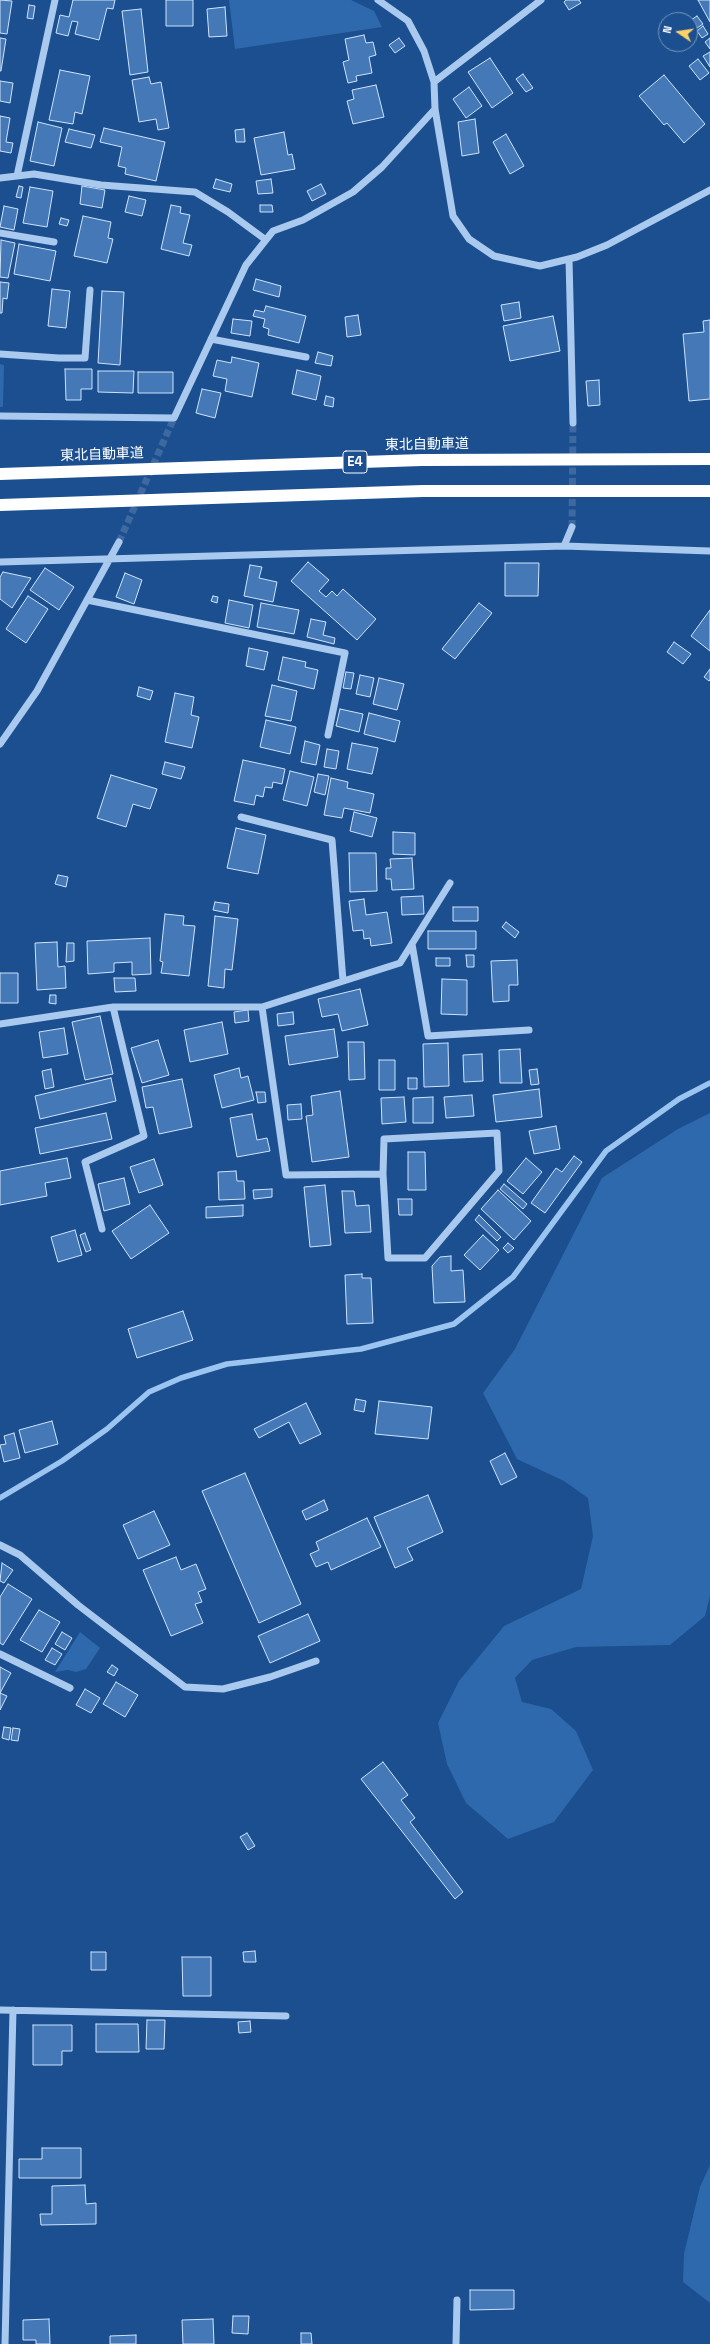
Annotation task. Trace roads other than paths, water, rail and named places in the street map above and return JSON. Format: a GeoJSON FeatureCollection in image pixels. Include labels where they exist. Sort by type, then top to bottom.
{"type":"FeatureCollection","features":[{"type":"Feature","properties":{"kind":"highway","name":"東北自動車道"},"geometry":{"type":"LineString","coordinates":[[0,474],[422,460],[710,459]]}},
{"type":"Feature","properties":{"kind":"highway","name":"E4"},"geometry":{"type":"LineString","coordinates":[[0,505],[423,491],[710,490]]}},
{"type":"Feature","properties":{"kind":"street"},"geometry":{"type":"LineString","coordinates":[[17,176],[55,0]]}},
{"type":"Feature","properties":{"kind":"street"},"geometry":{"type":"LineString","coordinates":[[378,0],[408,21],[424,51],[434,82],[435,109],[453,216],[469,239],[494,256],[540,266],[569,259],[607,245],[710,190]]}},
{"type":"Feature","properties":{"kind":"street"},"geometry":{"type":"LineString","coordinates":[[434,82],[541,0]]}},
{"type":"Feature","properties":{"kind":"street"},"geometry":{"type":"LineString","coordinates":[[0,416],[174,418],[246,265],[273,231],[303,220],[353,192],[382,167],[435,109]]}},
{"type":"Feature","properties":{"kind":"street"},"geometry":{"type":"LineString","coordinates":[[0,178],[34,174],[101,185],[195,192],[228,212],[266,240]]}},
{"type":"Feature","properties":{"kind":"street"},"geometry":{"type":"LineString","coordinates":[[0,233],[54,242]]}},
{"type":"Feature","properties":{"kind":"street"},"geometry":{"type":"LineString","coordinates":[[569,259],[573,423]]}},
{"type":"Feature","properties":{"kind":"street"},"geometry":{"type":"LineString","coordinates":[[0,354],[59,358],[85,358],[90,290]]}},
{"type":"Feature","properties":{"kind":"street"},"geometry":{"type":"LineString","coordinates":[[211,339],[306,357]]}},
{"type":"Feature","properties":{"kind":"street"},"geometry":{"type":"LineString","coordinates":[[564,546],[572,527]]}},
{"type":"Feature","properties":{"kind":"street"},"geometry":{"type":"LineString","coordinates":[[0,744],[37,690],[119,542]]}},
{"type":"Feature","properties":{"kind":"street"},"geometry":{"type":"LineString","coordinates":[[0,562],[564,546],[710,551]]}},
{"type":"Feature","properties":{"kind":"street"},"geometry":{"type":"LineString","coordinates":[[87,600],[345,653],[328,735]]}},
{"type":"Feature","properties":{"kind":"street"},"geometry":{"type":"LineString","coordinates":[[241,817],[332,840],[343,981]]}},
{"type":"Feature","properties":{"kind":"street"},"geometry":{"type":"LineString","coordinates":[[0,1024],[114,1007],[262,1007],[400,963],[450,883]]}},
{"type":"Feature","properties":{"kind":"street"},"geometry":{"type":"LineString","coordinates":[[412,944],[428,1036],[529,1030]]}},
{"type":"Feature","properties":{"kind":"street"},"geometry":{"type":"LineString","coordinates":[[102,1229],[85,1162],[144,1136],[114,1007]]}},
{"type":"Feature","properties":{"kind":"street"},"geometry":{"type":"LineString","coordinates":[[262,1007],[286,1175],[383,1174]]}},
{"type":"Feature","properties":{"kind":"street"},"geometry":{"type":"LineString","coordinates":[[497,1133],[499,1171],[426,1258],[388,1258],[383,1174],[384,1139],[497,1133]]}},
{"type":"Feature","properties":{"kind":"street"},"geometry":{"type":"LineString","coordinates":[[0,1545],[20,1555],[78,1605],[185,1687],[223,1689],[270,1677],[316,1661]]}},
{"type":"Feature","properties":{"kind":"street"},"geometry":{"type":"LineString","coordinates":[[0,1654],[70,1688]]}},
{"type":"Feature","properties":{"kind":"street"},"geometry":{"type":"LineString","coordinates":[[0,2010],[286,2016]]}},
{"type":"Feature","properties":{"kind":"street"},"geometry":{"type":"LineString","coordinates":[[5,2344],[13,2010]]}},
{"type":"Feature","properties":{"kind":"street"},"geometry":{"type":"LineString","coordinates":[[456,2344],[457,2300]]}},
{"type":"Feature","properties":{"kind":"waterway"},"geometry":{"type":"LineString","coordinates":[[0,1498],[62,1461],[107,1429],[149,1392],[181,1378],[227,1364],[361,1349],[454,1324],[513,1277],[606,1151],[679,1099],[710,1083]]}},
{"type":"Feature","properties":{"kind":"tunnel"},"geometry":{"type":"LineString","coordinates":[[119,542],[174,418]]}},
{"type":"Feature","properties":{"kind":"tunnel"},"geometry":{"type":"LineString","coordinates":[[572,527],[573,423]]}}]}
